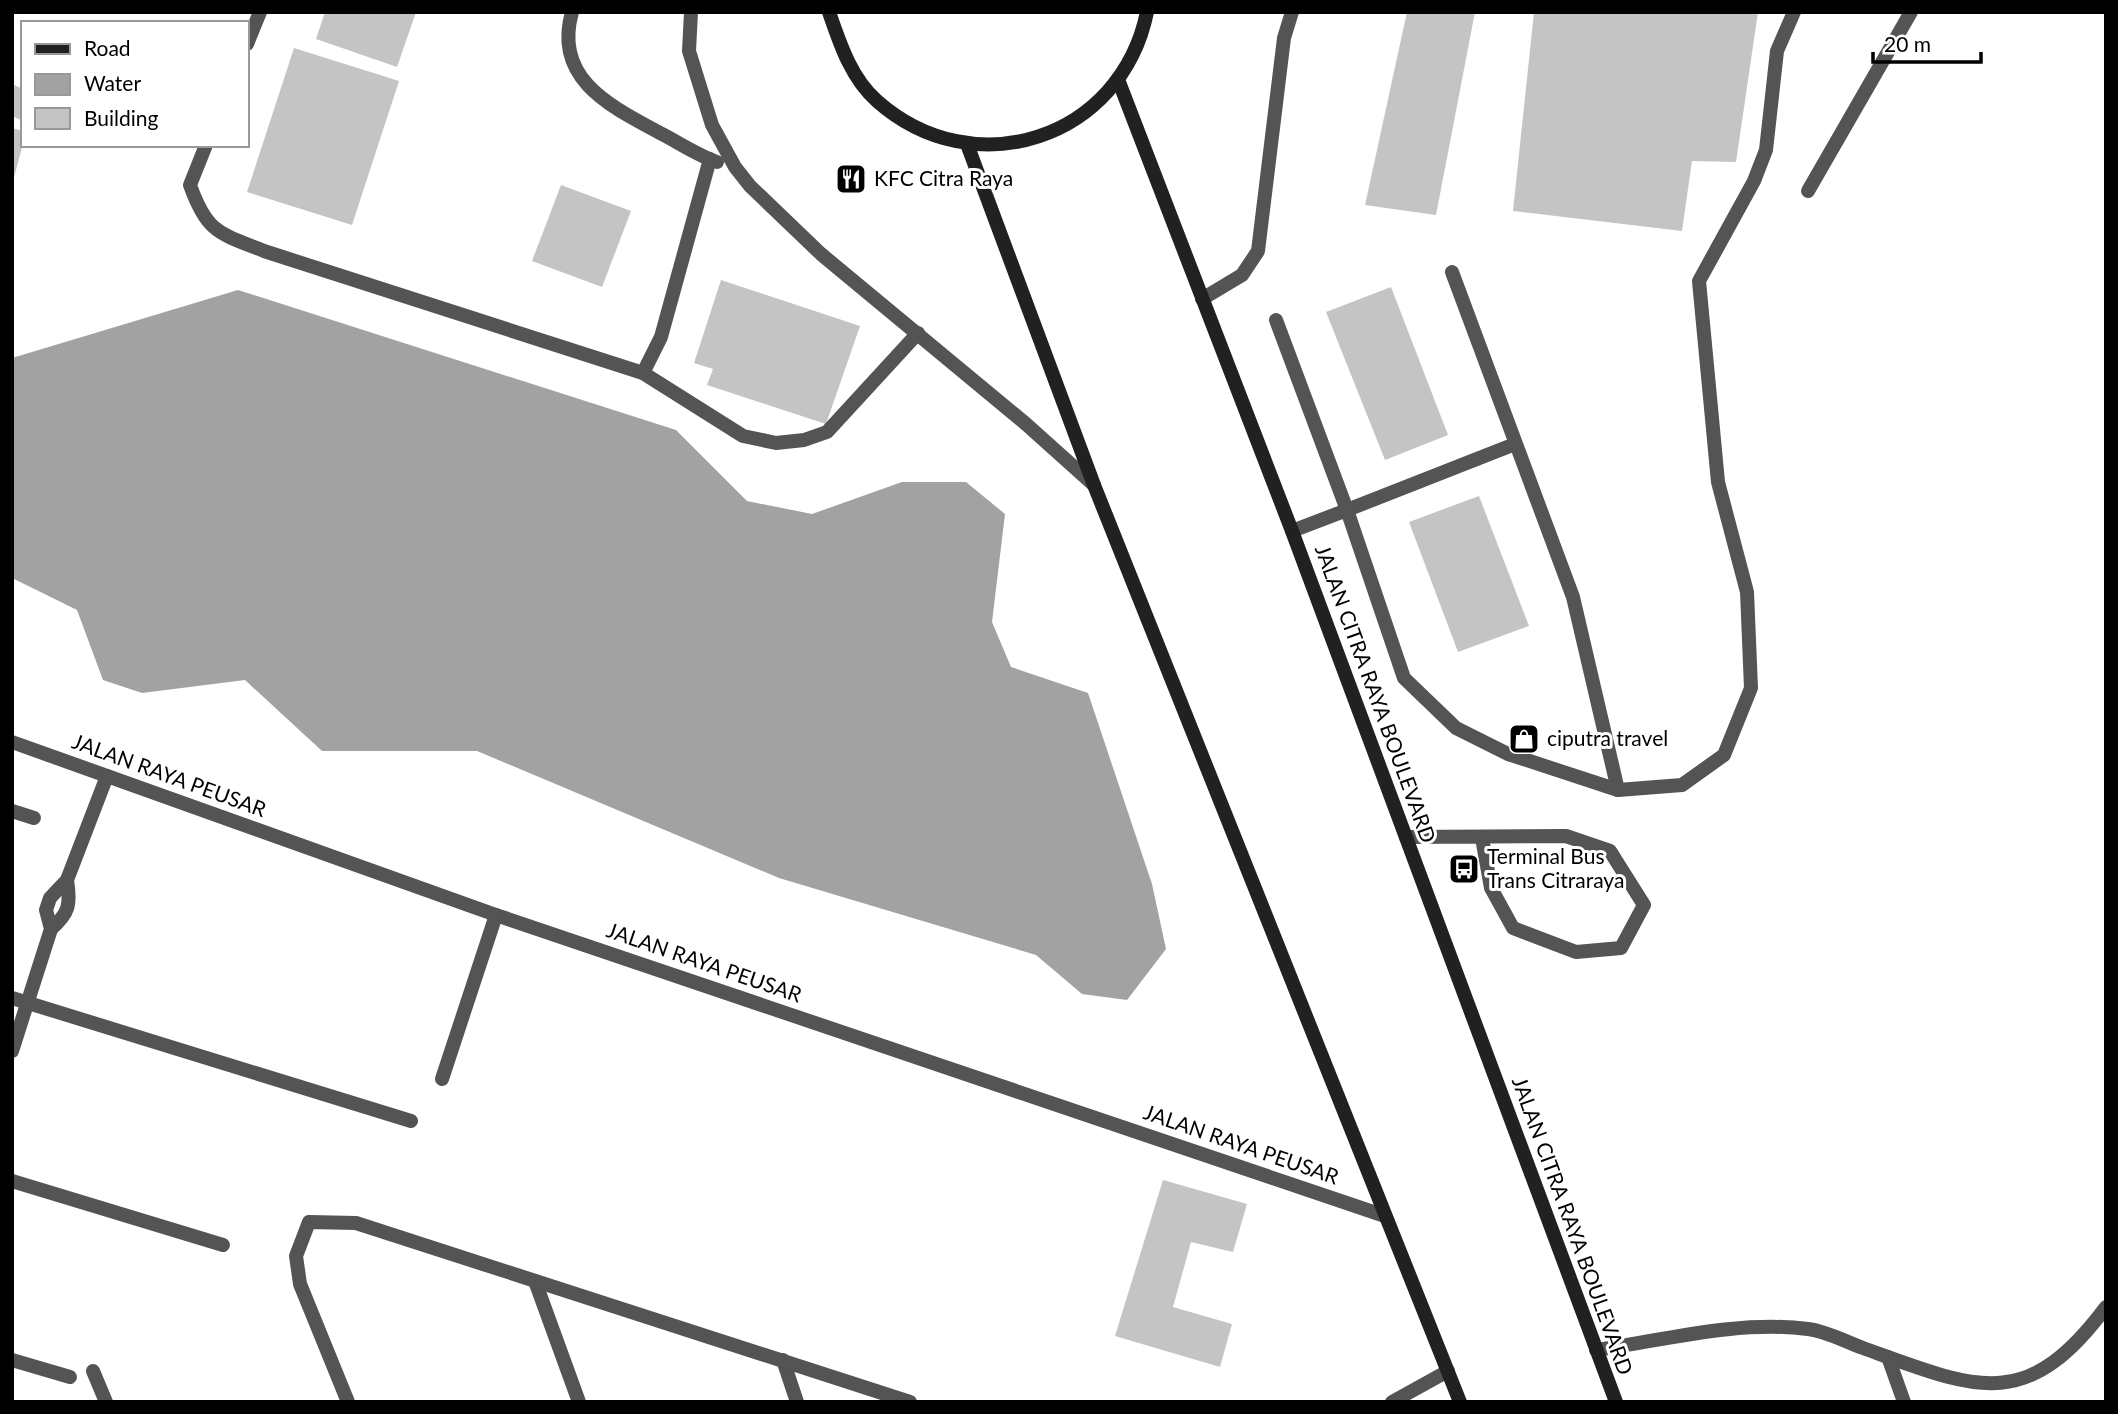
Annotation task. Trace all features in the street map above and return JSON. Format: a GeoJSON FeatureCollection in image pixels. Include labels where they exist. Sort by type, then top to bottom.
{"type":"FeatureCollection","features":[{"type":"Feature","properties":{"kind":"main road"},"geometry":{"type":"LineString","coordinates":[[830,12],[845,59],[876,100],[918,130],[967,144],[1024,142],[1077,120],[1119,82],[1142,39],[1147,12]]}},
{"type":"Feature","properties":{"kind":"main road","name":"JALAN CITRA RAYA BOULEVARD"},"geometry":{"type":"LineString","coordinates":[[1119,82],[1292,531],[1616,1402]]}},
{"type":"Feature","properties":{"kind":"main road"},"geometry":{"type":"LineString","coordinates":[[967,144],[1094,485],[1460,1402]]}},
{"type":"Feature","properties":{"kind":"street"},"geometry":{"type":"LineString","coordinates":[[248,42],[260,12]]}},
{"type":"Feature","properties":{"kind":"street"},"geometry":{"type":"LineString","coordinates":[[572,12],[565,35],[581,80],[607,104],[710,159],[735,167]]}},
{"type":"Feature","properties":{"kind":"street"},"geometry":{"type":"LineString","coordinates":[[691,12],[689,51],[712,125],[735,167],[750,186],[821,254],[918,333],[1094,485]]}},
{"type":"Feature","properties":{"kind":"street"},"geometry":{"type":"LineString","coordinates":[[1202,299],[1242,275],[1258,251],[1284,38],[1292,12]]}},
{"type":"Feature","properties":{"kind":"street"},"geometry":{"type":"LineString","coordinates":[[1276,320],[1347,510],[1404,678],[1456,728],[1508,754],[1618,790],[1682,785],[1724,755],[1751,688],[1747,592],[1718,482],[1699,281],[1742,204],[1766,150],[1777,51],[1794,12]]}},
{"type":"Feature","properties":{"kind":"street"},"geometry":{"type":"LineString","coordinates":[[1808,191],[1911,12]]}},
{"type":"Feature","properties":{"kind":"street"},"geometry":{"type":"LineString","coordinates":[[205,147],[190,185],[199,211],[216,232],[264,251],[643,373],[743,436],[776,443],[804,440],[827,432],[918,333]]}},
{"type":"Feature","properties":{"kind":"street"},"geometry":{"type":"LineString","coordinates":[[643,373],[662,337],[710,159]]}},
{"type":"Feature","properties":{"kind":"street"},"geometry":{"type":"LineString","coordinates":[[1452,272],[1573,597],[1618,790]]}},
{"type":"Feature","properties":{"kind":"street"},"geometry":{"type":"LineString","coordinates":[[1292,531],[1516,444]]}},
{"type":"Feature","properties":{"kind":"street","name":"JALAN RAYA PEUSAR"},"geometry":{"type":"LineString","coordinates":[[12,742],[496,915],[1385,1216]]}},
{"type":"Feature","properties":{"kind":"street"},"geometry":{"type":"LineString","coordinates":[[12,1051],[51,929],[67,914],[71,904],[67,880],[107,776]]}},
{"type":"Feature","properties":{"kind":"street"},"geometry":{"type":"LineString","coordinates":[[12,811],[34,818]]}},
{"type":"Feature","properties":{"kind":"street"},"geometry":{"type":"LineString","coordinates":[[1406,837],[1566,836],[1610,851],[1644,905],[1621,948],[1576,952],[1513,928],[1491,888],[1482,838]]}},
{"type":"Feature","properties":{"kind":"street"},"geometry":{"type":"LineString","coordinates":[[442,1079],[496,915]]}},
{"type":"Feature","properties":{"kind":"street"},"geometry":{"type":"LineString","coordinates":[[12,998],[411,1121]]}},
{"type":"Feature","properties":{"kind":"street"},"geometry":{"type":"LineString","coordinates":[[12,1181],[223,1245]]}},
{"type":"Feature","properties":{"kind":"street"},"geometry":{"type":"LineString","coordinates":[[348,1402],[300,1284],[296,1256],[309,1222],[356,1223],[910,1402]]}},
{"type":"Feature","properties":{"kind":"street"},"geometry":{"type":"LineString","coordinates":[[536,1281],[579,1402]]}},
{"type":"Feature","properties":{"kind":"street"},"geometry":{"type":"LineString","coordinates":[[1596,1350],[1747,1328],[1810,1329],[1962,1385],[1998,1389],[2031,1383],[2055,1368],[2089,1333],[2106,1307]]}},
{"type":"Feature","properties":{"kind":"street"},"geometry":{"type":"LineString","coordinates":[[1888,1357],[1904,1402]]}},
{"type":"Feature","properties":{"kind":"street"},"geometry":{"type":"LineString","coordinates":[[12,1360],[70,1377]]}},
{"type":"Feature","properties":{"kind":"street"},"geometry":{"type":"LineString","coordinates":[[783,1360],[797,1402]]}},
{"type":"Feature","properties":{"kind":"street"},"geometry":{"type":"LineString","coordinates":[[93,1371],[106,1402]]}},
{"type":"Feature","properties":{"kind":"street"},"geometry":{"type":"LineString","coordinates":[[1392,1402],[1448,1371]]}},
{"type":"Feature","properties":{"kind":"water"},"geometry":{"type":"Polygon","coordinates":[[[238,290],[676,430],[747,501],[812,514],[902,482],[966,482],[1005,514],[992,622],[1011,667],[1088,693],[1152,884],[1166,949],[1127,1000],[1082,994],[1036,955],[779,878],[477,751],[322,751],[245,680],[142,693],[103,680],[77,610],[12,578],[12,358],[238,290]]]}},
{"type":"Feature","properties":{"kind":"building"},"geometry":{"type":"Polygon","coordinates":[[[325,12],[416,12],[397,67],[316,39],[325,12]]]}},
{"type":"Feature","properties":{"kind":"building"},"geometry":{"type":"Polygon","coordinates":[[[1407,12],[1475,12],[1436,215],[1365,205],[1407,12]]]}},
{"type":"Feature","properties":{"kind":"building"},"geometry":{"type":"Polygon","coordinates":[[[1534,12],[1758,12],[1736,162],[1692,161],[1682,231],[1513,211],[1534,12]]]}},
{"type":"Feature","properties":{"kind":"building"},"geometry":{"type":"Polygon","coordinates":[[[294,48],[399,81],[352,225],[247,192],[294,48]]]}},
{"type":"Feature","properties":{"kind":"building"},"geometry":{"type":"Polygon","coordinates":[[[12,84],[21,88],[21,120],[12,116],[12,84]]]}},
{"type":"Feature","properties":{"kind":"building"},"geometry":{"type":"Polygon","coordinates":[[[12,128],[21,130],[22,147],[13,181],[12,128]]]}},
{"type":"Feature","properties":{"kind":"building"},"geometry":{"type":"Polygon","coordinates":[[[561,185],[631,211],[602,287],[532,261],[561,185]]]}},
{"type":"Feature","properties":{"kind":"building"},"geometry":{"type":"Polygon","coordinates":[[[721,280],[860,326],[826,424],[707,385],[713,369],[694,363],[721,280]]]}},
{"type":"Feature","properties":{"kind":"building"},"geometry":{"type":"Polygon","coordinates":[[[1391,287],[1448,435],[1385,460],[1326,312],[1391,287]]]}},
{"type":"Feature","properties":{"kind":"building"},"geometry":{"type":"Polygon","coordinates":[[[1479,496],[1529,626],[1458,652],[1409,522],[1479,496]]]}},
{"type":"Feature","properties":{"kind":"building"},"geometry":{"type":"Polygon","coordinates":[[[1163,1180],[1247,1204],[1233,1252],[1191,1242],[1173,1307],[1232,1324],[1220,1367],[1115,1336],[1163,1180]]]}},
{"type":"Feature","properties":{"kind":"place","name":"KFC Citra Raya"},"geometry":{"type":"Point","coordinates":[851,179]}},
{"type":"Feature","properties":{"kind":"place","name":"ciputra travel"},"geometry":{"type":"Point","coordinates":[1524,739]}},
{"type":"Feature","properties":{"kind":"place","name":"Terminal Bus Trans Citraraya"},"geometry":{"type":"Point","coordinates":[1464,869]}}]}
